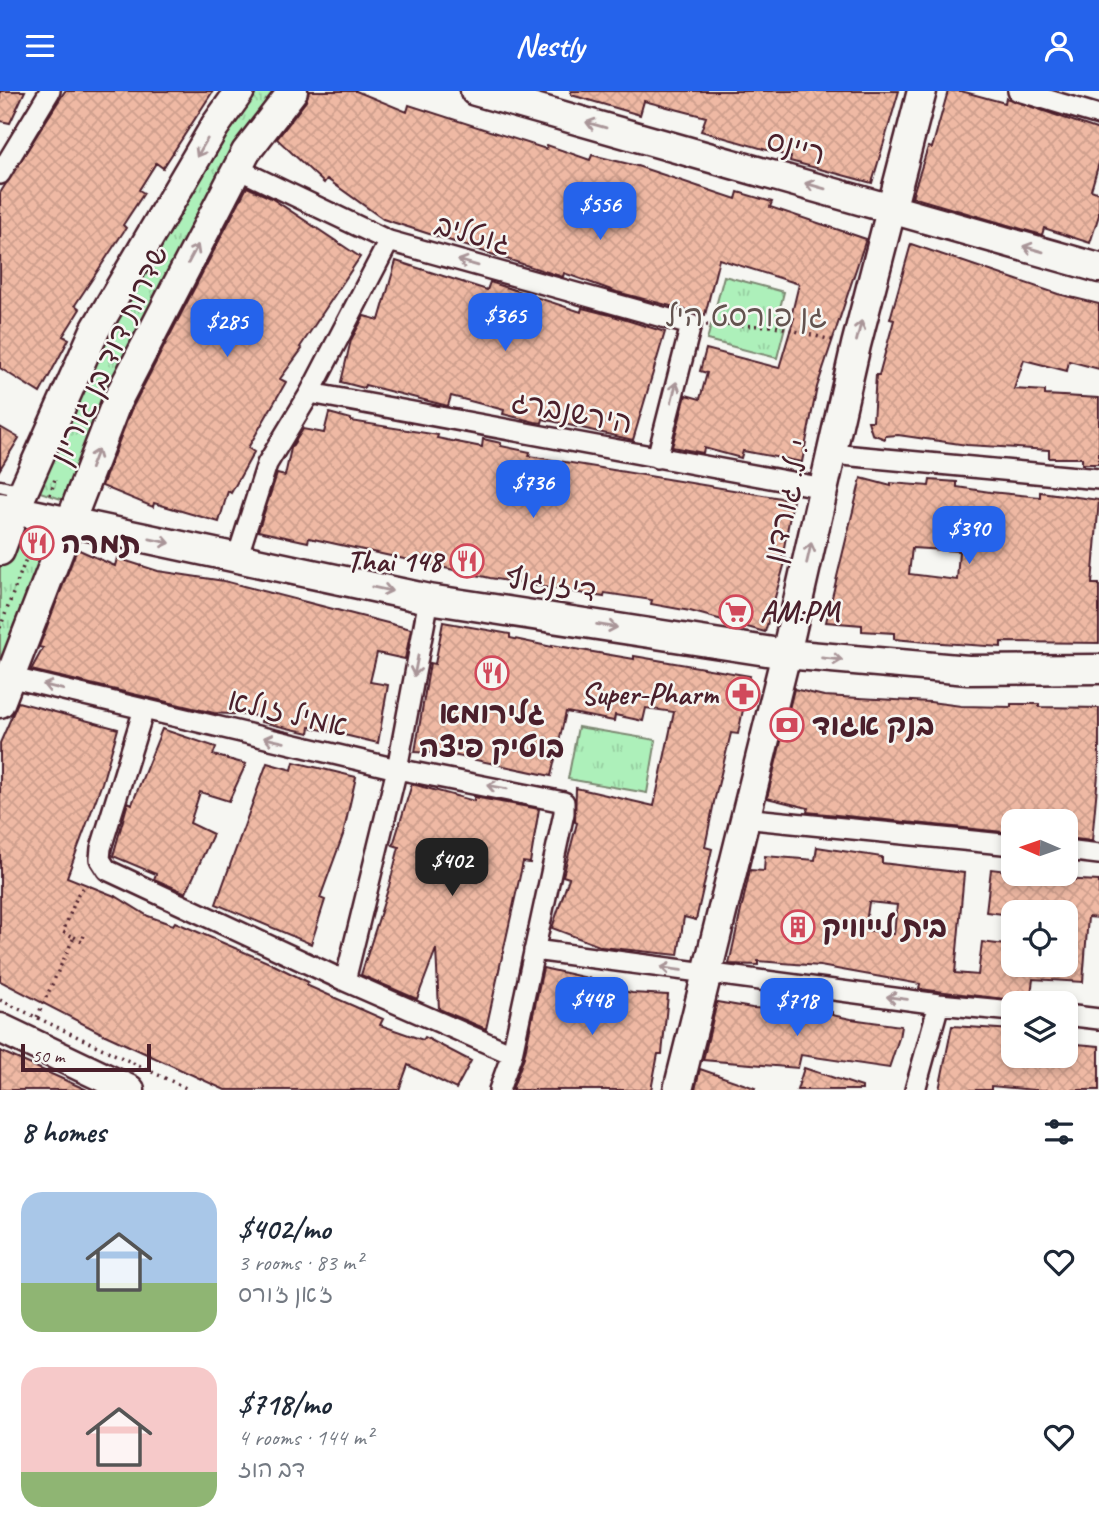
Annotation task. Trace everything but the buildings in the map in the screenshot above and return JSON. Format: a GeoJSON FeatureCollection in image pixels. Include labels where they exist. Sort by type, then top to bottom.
{"type":"FeatureCollection","features":[{"type":"Feature","properties":{"kind":"street"},"geometry":{"type":"LineString","coordinates":[[2,161],[50,91]]}},
{"type":"Feature","properties":{"kind":"street","name":"שדרות דוד בן גוריון"},"geometry":{"type":"LineString","coordinates":[[0,551],[9,498],[97,327],[215,126],[240,91]]}},
{"type":"Feature","properties":{"kind":"street","name":"שדרות דוד בן גוריון"},"geometry":{"type":"LineString","coordinates":[[0,702],[5,675],[117,401],[246,152],[293,91]]}},
{"type":"Feature","properties":{"kind":"street","name":"ריינס"},"geometry":{"type":"LineString","coordinates":[[475,91],[1099,268]]}},
{"type":"Feature","properties":{"kind":"street","name":"י. ל. גורדון"},"geometry":{"type":"LineString","coordinates":[[678,1090],[743,818],[786,654],[856,345],[922,91]]}},
{"type":"Feature","properties":{"kind":"street"},"geometry":{"type":"LineString","coordinates":[[1017,91],[1099,115]]}},
{"type":"Feature","properties":{"kind":"street","name":"גוטליב"},"geometry":{"type":"LineString","coordinates":[[238,169],[389,241],[691,325]]}},
{"type":"Feature","properties":{"kind":"street"},"geometry":{"type":"LineString","coordinates":[[237,558],[267,464],[310,393],[389,241]]}},
{"type":"Feature","properties":{"kind":"street"},"geometry":{"type":"LineString","coordinates":[[657,459],[691,325]]}},
{"type":"Feature","properties":{"kind":"street","name":"הירשנברג"},"geometry":{"type":"LineString","coordinates":[[310,393],[824,488]]}},
{"type":"Feature","properties":{"kind":"street"},"geometry":{"type":"LineString","coordinates":[[832,454],[1099,479]]}},
{"type":"Feature","properties":{"kind":"street","name":"דיזנגוף"},"geometry":{"type":"LineString","coordinates":[[9,498],[69,522],[429,599],[786,654],[968,670],[1099,669]]}},
{"type":"Feature","properties":{"kind":"street"},"geometry":{"type":"LineString","coordinates":[[345,981],[397,769],[429,599]]}},
{"type":"Feature","properties":{"kind":"street","name":"אמיל זולא"},"geometry":{"type":"LineString","coordinates":[[5,675],[397,769],[564,801],[564,813],[534,950]]}},
{"type":"Feature","properties":{"kind":"street"},"geometry":{"type":"LineString","coordinates":[[144,709],[101,848],[100,859],[107,870],[345,981],[512,1054]]}},
{"type":"Feature","properties":{"kind":"street"},"geometry":{"type":"LineString","coordinates":[[743,818],[1001,844]]}},
{"type":"Feature","properties":{"kind":"street"},"geometry":{"type":"LineString","coordinates":[[1078,852],[1099,854]]}},
{"type":"Feature","properties":{"kind":"street"},"geometry":{"type":"LineString","coordinates":[[499,1090],[512,1054],[534,950],[1001,1010]]}},
{"type":"Feature","properties":{"kind":"street"},"geometry":{"type":"LineString","coordinates":[[915,1090],[939,1004]]}},
{"type":"Feature","properties":{"kind":"street"},"geometry":{"type":"LineString","coordinates":[[1078,1016],[1099,1019]]}},
{"type":"Feature","properties":{"kind":"street"},"geometry":{"type":"LineString","coordinates":[[0,1028],[130,1090]]}},
{"type":"Feature","properties":{"kind":"path"},"geometry":{"type":"LineString","coordinates":[[691,325],[775,326],[856,345]]}},
{"type":"Feature","properties":{"kind":"path"},"geometry":{"type":"LineString","coordinates":[[84,935],[82,942],[63,932],[78,894],[86,885]]}},
{"type":"Feature","properties":{"kind":"path"},"geometry":{"type":"LineString","coordinates":[[37,1017],[74,937]]}},
{"type":"Feature","properties":{"kind":"path"},"geometry":{"type":"LineString","coordinates":[[0,1000],[190,1090]]}},
{"type":"Feature","properties":{"kind":"green space"},"geometry":{"type":"Polygon","coordinates":[[[241,91],[293,91],[76,504],[25,487],[241,91]]]}},
{"type":"Feature","properties":{"kind":"green space","name":"גן פורסט היל"},"geometry":{"type":"Polygon","coordinates":[[[724,276],[784,292],[778,316],[787,319],[777,358],[707,340],[724,276]]]}},
{"type":"Feature","properties":{"kind":"green space"},"geometry":{"type":"Polygon","coordinates":[[[13,514],[67,526],[0,701],[0,549],[13,514]]]}},
{"type":"Feature","properties":{"kind":"green space"},"geometry":{"type":"Polygon","coordinates":[[[578,727],[656,740],[647,793],[568,779],[578,727]]]}},
{"type":"Feature","properties":{"kind":"place","name":"תמרה"},"geometry":{"type":"Point","coordinates":[37,543]}},
{"type":"Feature","properties":{"kind":"place","name":"Thai 148"},"geometry":{"type":"Point","coordinates":[467,561]}},
{"type":"Feature","properties":{"kind":"place","name":"AM:PM"},"geometry":{"type":"Point","coordinates":[736,612]}},
{"type":"Feature","properties":{"kind":"place","name":"גלירומא בוטיק פיצה"},"geometry":{"type":"Point","coordinates":[492,673]}},
{"type":"Feature","properties":{"kind":"place","name":"Super-Pharm"},"geometry":{"type":"Point","coordinates":[743,694]}},
{"type":"Feature","properties":{"kind":"place","name":"בנק אגוד"},"geometry":{"type":"Point","coordinates":[787,725]}},
{"type":"Feature","properties":{"kind":"place","name":"בית לייוויק"},"geometry":{"type":"Point","coordinates":[798,927]}}]}
